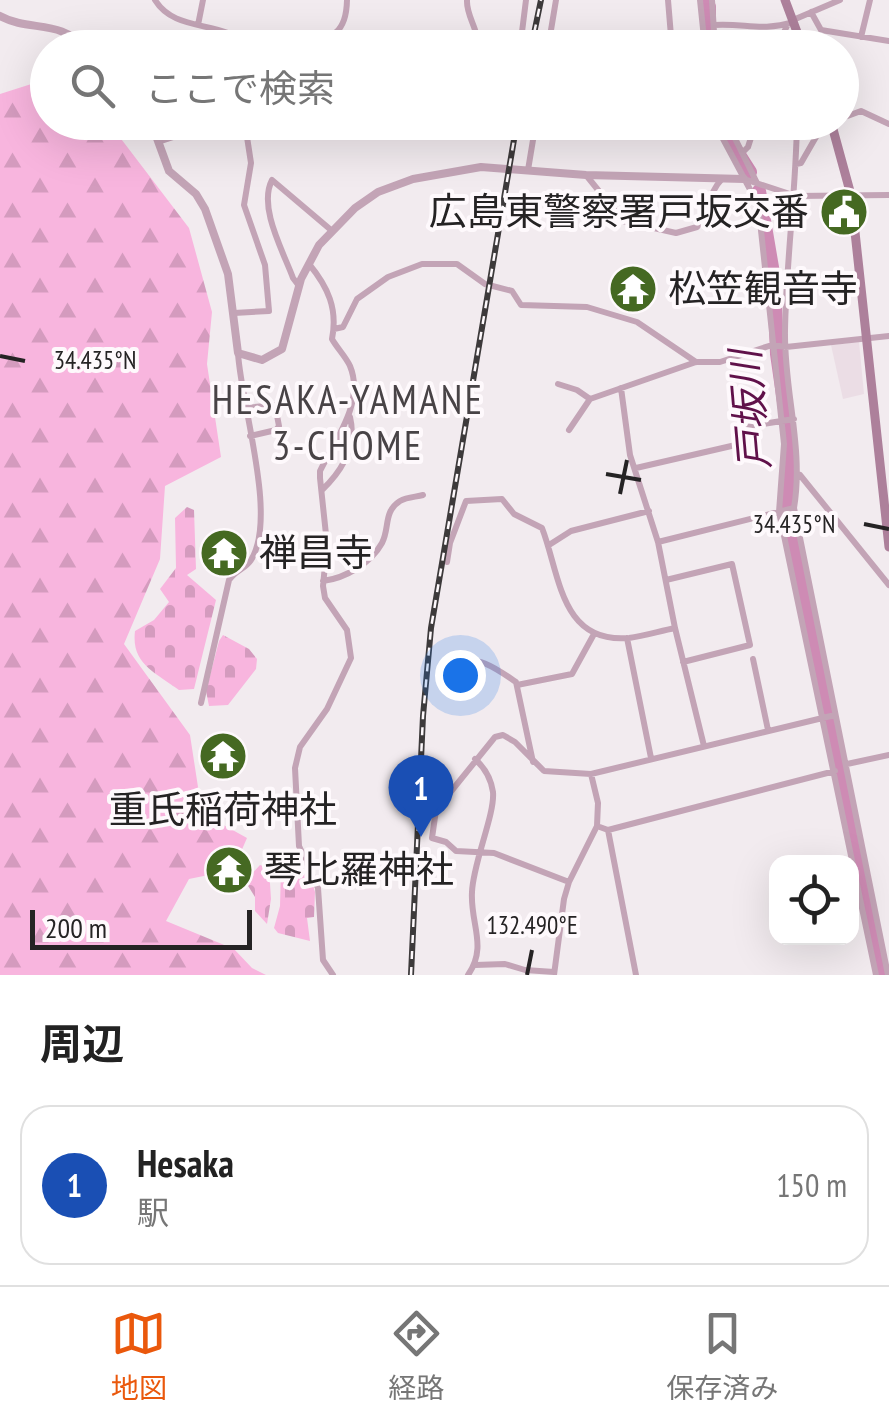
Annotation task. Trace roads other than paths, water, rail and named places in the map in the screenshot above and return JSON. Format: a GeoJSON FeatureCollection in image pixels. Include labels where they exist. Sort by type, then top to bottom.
{"type":"FeatureCollection","features":[{"type":"Feature","properties":{"kind":"main road"},"geometry":{"type":"LineString","coordinates":[[785,0],[795,30]]}},
{"type":"Feature","properties":{"kind":"main road"},"geometry":{"type":"LineString","coordinates":[[836,140],[850,195],[889,547]]}},
{"type":"Feature","properties":{"kind":"street"},"geometry":{"type":"LineString","coordinates":[[155,0],[166,14],[213,30]]}},
{"type":"Feature","properties":{"kind":"street"},"geometry":{"type":"LineString","coordinates":[[198,25],[203,0]]}},
{"type":"Feature","properties":{"kind":"street"},"geometry":{"type":"LineString","coordinates":[[338,30],[348,0]]}},
{"type":"Feature","properties":{"kind":"street"},"geometry":{"type":"LineString","coordinates":[[522,30],[526,0]]}},
{"type":"Feature","properties":{"kind":"street"},"geometry":{"type":"LineString","coordinates":[[551,30],[556,0]]}},
{"type":"Feature","properties":{"kind":"street"},"geometry":{"type":"LineString","coordinates":[[668,0],[670,30]]}},
{"type":"Feature","properties":{"kind":"street"},"geometry":{"type":"LineString","coordinates":[[700,0],[703,30]]}},
{"type":"Feature","properties":{"kind":"street"},"geometry":{"type":"LineString","coordinates":[[712,0],[714,30]]}},
{"type":"Feature","properties":{"kind":"street"},"geometry":{"type":"LineString","coordinates":[[714,25],[737,24],[753,29],[792,22],[840,0]]}},
{"type":"Feature","properties":{"kind":"street"},"geometry":{"type":"LineString","coordinates":[[870,0],[861,37],[889,41]]}},
{"type":"Feature","properties":{"kind":"street"},"geometry":{"type":"LineString","coordinates":[[464,1],[476,30]]}},
{"type":"Feature","properties":{"kind":"street"},"geometry":{"type":"LineString","coordinates":[[811,12],[821,30]]}},
{"type":"Feature","properties":{"kind":"street"},"geometry":{"type":"LineString","coordinates":[[0,16],[64,30]]}},
{"type":"Feature","properties":{"kind":"street"},"geometry":{"type":"LineString","coordinates":[[787,30],[792,22]]}},
{"type":"Feature","properties":{"kind":"street"},"geometry":{"type":"LineString","coordinates":[[859,112],[889,124]]}},
{"type":"Feature","properties":{"kind":"street"},"geometry":{"type":"LineString","coordinates":[[164,140],[158,142],[169,171],[196,194],[205,209],[228,274],[262,507],[262,531],[252,558],[230,580],[201,703]]}},
{"type":"Feature","properties":{"kind":"street"},"geometry":{"type":"LineString","coordinates":[[234,313],[270,311],[265,265],[244,204],[251,163],[249,140]]}},
{"type":"Feature","properties":{"kind":"street"},"geometry":{"type":"LineString","coordinates":[[528,170],[533,140]]}},
{"type":"Feature","properties":{"kind":"street"},"geometry":{"type":"LineString","coordinates":[[723,140],[758,212],[788,420],[800,475],[889,585]]}},
{"type":"Feature","properties":{"kind":"street"},"geometry":{"type":"LineString","coordinates":[[737,140],[758,184]]}},
{"type":"Feature","properties":{"kind":"street"},"geometry":{"type":"LineString","coordinates":[[743,152],[748,140]]}},
{"type":"Feature","properties":{"kind":"street"},"geometry":{"type":"LineString","coordinates":[[797,140],[796,196],[778,346],[788,420],[784,444],[786,510],[822,718],[876,975]]}},
{"type":"Feature","properties":{"kind":"street"},"geometry":{"type":"LineString","coordinates":[[796,164],[801,163],[814,140]]}},
{"type":"Feature","properties":{"kind":"street"},"geometry":{"type":"LineString","coordinates":[[238,353],[262,360],[279,354],[308,263],[331,230],[378,192],[413,179],[481,167],[586,175],[744,179],[796,196],[889,195]]}},
{"type":"Feature","properties":{"kind":"street"},"geometry":{"type":"LineString","coordinates":[[586,175],[623,221],[676,232],[698,227],[708,208],[711,189],[722,178]]}},
{"type":"Feature","properties":{"kind":"street"},"geometry":{"type":"LineString","coordinates":[[299,287],[266,200],[269,183],[272,180],[331,230]]}},
{"type":"Feature","properties":{"kind":"street"},"geometry":{"type":"LineString","coordinates":[[308,263],[326,286],[336,320],[332,339],[351,368],[352,426],[346,461],[322,490]]}},
{"type":"Feature","properties":{"kind":"street"},"geometry":{"type":"LineString","coordinates":[[334,329],[343,327],[357,300],[388,277],[422,264],[450,263],[469,270],[485,284],[512,291],[521,304],[587,307],[638,322],[696,362]]}},
{"type":"Feature","properties":{"kind":"street"},"geometry":{"type":"LineString","coordinates":[[570,430],[590,400],[696,362],[720,362],[778,346],[889,336]]}},
{"type":"Feature","properties":{"kind":"street"},"geometry":{"type":"LineString","coordinates":[[558,384],[577,390],[590,400]]}},
{"type":"Feature","properties":{"kind":"street"},"geometry":{"type":"LineString","coordinates":[[622,388],[630,455],[658,542],[704,746]]}},
{"type":"Feature","properties":{"kind":"street"},"geometry":{"type":"LineString","coordinates":[[245,408],[271,403],[277,416],[276,430],[250,436]]}},
{"type":"Feature","properties":{"kind":"street"},"geometry":{"type":"LineString","coordinates":[[333,975],[323,960],[318,888],[298,846],[295,768],[300,748],[328,709],[350,658],[348,630],[324,598],[327,544],[320,471],[350,416]]}},
{"type":"Feature","properties":{"kind":"street"},"geometry":{"type":"LineString","coordinates":[[636,468],[740,444],[744,427],[788,420]]}},
{"type":"Feature","properties":{"kind":"street"},"geometry":{"type":"LineString","coordinates":[[876,445],[889,442]]}},
{"type":"Feature","properties":{"kind":"street"},"geometry":{"type":"LineString","coordinates":[[800,475],[786,510],[847,764],[888,975]]}},
{"type":"Feature","properties":{"kind":"street"},"geometry":{"type":"LineString","coordinates":[[323,580],[368,560],[382,543],[384,525],[392,510],[405,499],[423,495]]}},
{"type":"Feature","properties":{"kind":"street"},"geometry":{"type":"LineString","coordinates":[[447,562],[466,501],[506,501],[514,514],[542,528],[554,570],[577,623],[594,634],[627,638],[675,628]]}},
{"type":"Feature","properties":{"kind":"street"},"geometry":{"type":"LineString","coordinates":[[658,542],[786,510]]}},
{"type":"Feature","properties":{"kind":"street"},"geometry":{"type":"LineString","coordinates":[[548,546],[572,530],[650,511]]}},
{"type":"Feature","properties":{"kind":"street"},"geometry":{"type":"LineString","coordinates":[[666,580],[732,564],[750,645],[683,662]]}},
{"type":"Feature","properties":{"kind":"street"},"geometry":{"type":"LineString","coordinates":[[517,684],[572,674],[594,634]]}},
{"type":"Feature","properties":{"kind":"street"},"geometry":{"type":"LineString","coordinates":[[627,638],[651,758]]}},
{"type":"Feature","properties":{"kind":"street"},"geometry":{"type":"LineString","coordinates":[[753,659],[768,730]]}},
{"type":"Feature","properties":{"kind":"street"},"geometry":{"type":"LineString","coordinates":[[457,662],[474,660],[493,667],[517,684],[533,763]]}},
{"type":"Feature","properties":{"kind":"street"},"geometry":{"type":"LineString","coordinates":[[569,882],[494,853],[456,851],[446,842],[432,838],[436,810],[495,736],[503,735],[515,742],[544,771],[592,774],[835,716]]}},
{"type":"Feature","properties":{"kind":"street"},"geometry":{"type":"LineString","coordinates":[[847,764],[889,755]]}},
{"type":"Feature","properties":{"kind":"street"},"geometry":{"type":"LineString","coordinates":[[468,975],[475,965],[478,942],[471,897],[493,793],[486,769],[475,759]]}},
{"type":"Feature","properties":{"kind":"street"},"geometry":{"type":"LineString","coordinates":[[597,826],[608,830],[835,770]]}},
{"type":"Feature","properties":{"kind":"street"},"geometry":{"type":"LineString","coordinates":[[475,965],[505,964],[554,973],[569,882],[597,826],[598,804],[592,774]]}},
{"type":"Feature","properties":{"kind":"street"},"geometry":{"type":"LineString","coordinates":[[608,830],[636,975]]}},
{"type":"Feature","properties":{"kind":"waterway","name":"戸坂川"},"geometry":{"type":"LineString","coordinates":[[706,0],[709,30]]}},
{"type":"Feature","properties":{"kind":"waterway","name":"戸坂川"},"geometry":{"type":"LineString","coordinates":[[730,140],[750,172]]}},
{"type":"Feature","properties":{"kind":"waterway","name":"戸坂川"},"geometry":{"type":"LineString","coordinates":[[759,191],[774,279],[777,354],[791,450],[787,520],[883,975]]}},
{"type":"Feature","properties":{"kind":"railway"},"geometry":{"type":"LineString","coordinates":[[535,30],[541,0]]}},
{"type":"Feature","properties":{"kind":"railway"},"geometry":{"type":"LineString","coordinates":[[411,975],[431,628],[514,140]]}},
{"type":"Feature","properties":{"kind":"place","name":"広島東警察署戸坂交番"},"geometry":{"type":"Point","coordinates":[844,212]}},
{"type":"Feature","properties":{"kind":"place","name":"松笠観音寺"},"geometry":{"type":"Point","coordinates":[633,289]}},
{"type":"Feature","properties":{"kind":"place","name":"禅昌寺"},"geometry":{"type":"Point","coordinates":[224,553]}},
{"type":"Feature","properties":{"kind":"place","name":"重氏稲荷神社"},"geometry":{"type":"Point","coordinates":[223,756]}},
{"type":"Feature","properties":{"kind":"place","name":"Hesaka"},"geometry":{"type":"Point","coordinates":[421,837]}},
{"type":"Feature","properties":{"kind":"place","name":"琴比羅神社"},"geometry":{"type":"Point","coordinates":[229,870]}},
{"type":"Feature","properties":{"kind":"district","name":"HESAKA-YAMANE 3-CHOME"},"geometry":{"type":"Point","coordinates":[348,423]}}]}
